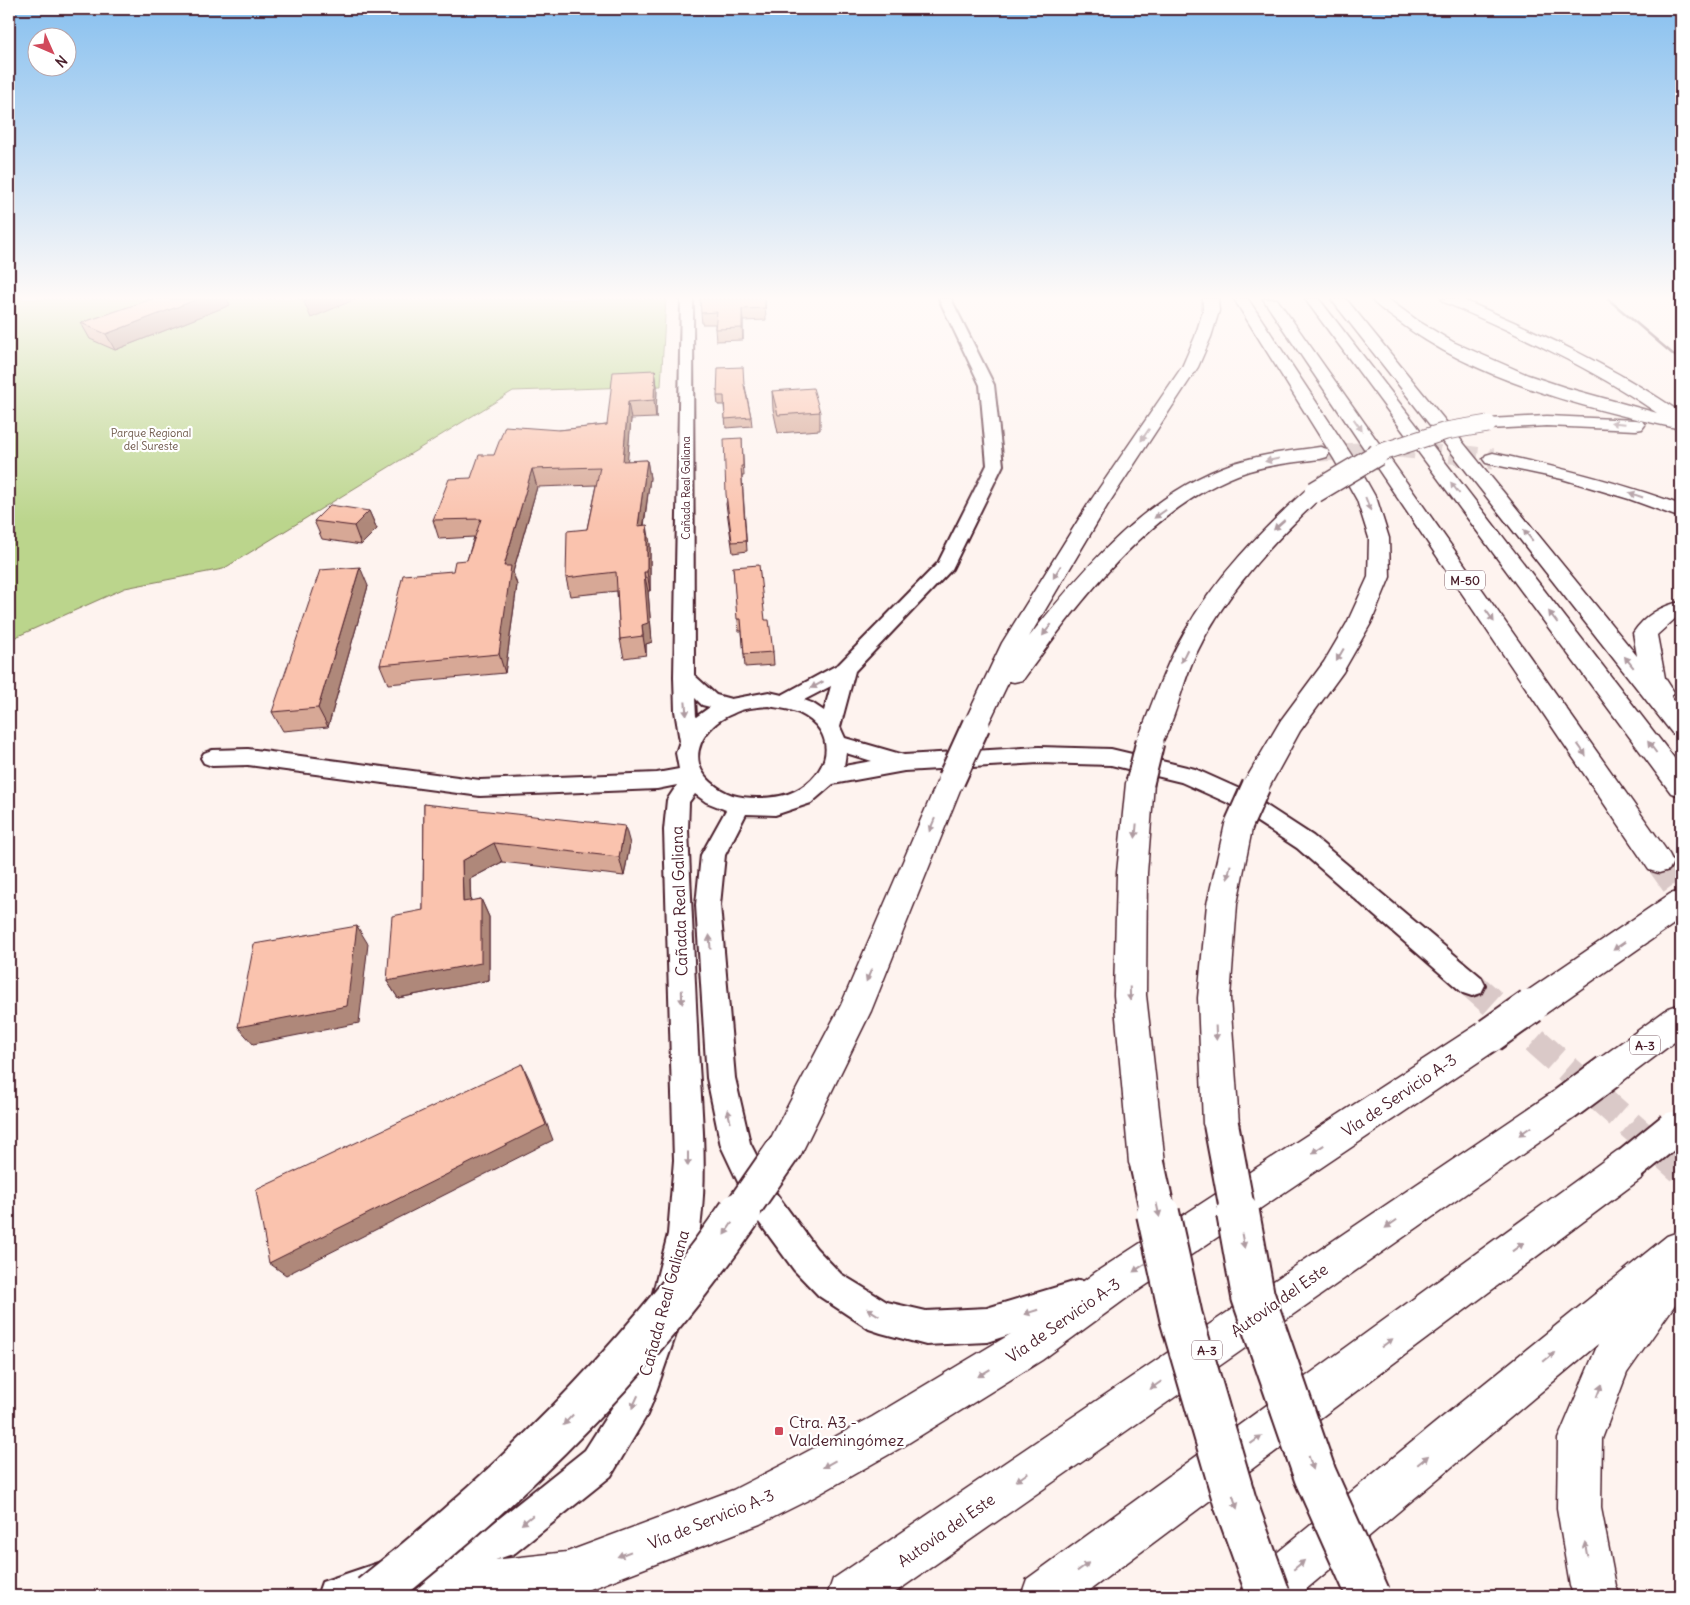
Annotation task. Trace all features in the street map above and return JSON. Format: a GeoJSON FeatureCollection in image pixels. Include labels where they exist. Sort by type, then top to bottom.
{"type":"FeatureCollection","features":[{"type":"Feature","properties":{"kind":"main road"},"geometry":{"type":"LineString","coordinates":[[371,1596],[413,1564],[539,1451],[633,1350],[719,1243],[786,1146],[855,1011],[950,780],[1014,643],[1097,506],[1185,374]]}},
{"type":"Feature","properties":{"kind":"main road"},"geometry":{"type":"LineString","coordinates":[[1290,374],[1344,459],[1367,500],[1379,538],[1379,577],[1359,623],[1334,666],[1290,726],[1256,786],[1239,824],[1222,904],[1214,998],[1221,1124],[1253,1296],[1315,1475],[1370,1596]]}},
{"type":"Feature","properties":{"kind":"main road","name":"M-50"},"geometry":{"type":"LineString","coordinates":[[1322,374],[1659,862]]}},
{"type":"Feature","properties":{"kind":"main road"},"geometry":{"type":"LineString","coordinates":[[1369,374],[1681,786]]}},
{"type":"Feature","properties":{"kind":"main road"},"geometry":{"type":"LineString","coordinates":[[1399,374],[1681,727]]}},
{"type":"Feature","properties":{"kind":"main road"},"geometry":{"type":"LineString","coordinates":[[1509,374],[1573,396],[1673,424]]}},
{"type":"Feature","properties":{"kind":"main road"},"geometry":{"type":"LineString","coordinates":[[1607,374],[1673,424]]}},
{"type":"Feature","properties":{"kind":"main road"},"geometry":{"type":"LineString","coordinates":[[1269,1596],[1235,1502],[1181,1317],[1147,1163],[1130,995],[1132,873],[1140,783],[1150,742],[1183,657],[1203,621],[1238,568],[1273,530],[1315,492],[1382,452],[1446,430],[1488,424],[1547,421],[1673,424]]}},
{"type":"Feature","properties":{"kind":"main road"},"geometry":{"type":"LineString","coordinates":[[976,725],[1081,587],[1145,525],[1200,486],[1233,470],[1272,460],[1320,453]]}},
{"type":"Feature","properties":{"kind":"main road"},"geometry":{"type":"LineString","coordinates":[[1493,459],[1566,474],[1636,495],[1681,512]]}},
{"type":"Feature","properties":{"kind":"main road"},"geometry":{"type":"LineString","coordinates":[[1681,609],[1670,611],[1646,633],[1653,679],[1681,720]]}},
{"type":"Feature","properties":{"kind":"main road","name":"Vía de Servicio A-3"},"geometry":{"type":"LineString","coordinates":[[382,1596],[567,1576],[744,1508],[798,1482],[904,1422],[1028,1346],[1110,1286],[1490,1035],[1670,910]]}},
{"type":"Feature","properties":{"kind":"main road","name":"Autovía del Este"},"geometry":{"type":"LineString","coordinates":[[850,1596],[1565,1104],[1681,1018]]}},
{"type":"Feature","properties":{"kind":"main road"},"geometry":{"type":"LineString","coordinates":[[1044,1596],[1630,1164],[1677,1125]]}},
{"type":"Feature","properties":{"kind":"main road"},"geometry":{"type":"LineString","coordinates":[[1262,1596],[1449,1438],[1681,1250]]}},
{"type":"Feature","properties":{"kind":"main road"},"geometry":{"type":"LineString","coordinates":[[1597,1596],[1593,1586],[1579,1508],[1580,1440],[1611,1360],[1681,1263]]}},
{"type":"Feature","properties":{"kind":"street","name":"Cañada Real Galiana"},"geometry":{"type":"LineString","coordinates":[[686,374],[684,677],[685,711],[690,740]]}},
{"type":"Feature","properties":{"kind":"street"},"geometry":{"type":"LineString","coordinates":[[787,701],[846,669],[946,566],[995,464],[987,385],[982,374]]}},
{"type":"Feature","properties":{"kind":"street"},"geometry":{"type":"LineString","coordinates":[[846,669],[834,735],[837,760],[828,777],[808,794],[781,805],[761,807],[740,806],[721,800],[706,791],[693,777],[688,767],[687,753],[690,740],[700,726],[706,720],[731,706],[749,701],[768,699],[787,701],[812,710],[834,735],[904,763]]}},
{"type":"Feature","properties":{"kind":"street"},"geometry":{"type":"LineString","coordinates":[[684,677],[708,700],[731,706]]}},
{"type":"Feature","properties":{"kind":"street"},"geometry":{"type":"LineString","coordinates":[[828,777],[904,763],[1039,755],[1111,758],[1187,775],[1236,796],[1305,842],[1472,985]]}},
{"type":"Feature","properties":{"kind":"street"},"geometry":{"type":"LineString","coordinates":[[212,758],[248,757],[480,788],[657,781],[693,777]]}},
{"type":"Feature","properties":{"kind":"street","name":"Cañada Real Galiana"},"geometry":{"type":"LineString","coordinates":[[336,1596],[502,1540],[598,1463],[635,1404],[654,1352],[684,1234],[688,1160],[676,830],[678,800],[693,777]]}},
{"type":"Feature","properties":{"kind":"street","name":"Cañada Real Galiana"},"geometry":{"type":"LineString","coordinates":[[740,806],[712,855],[708,906],[721,1078],[736,1146],[764,1203],[805,1260],[830,1285],[881,1317],[926,1328],[987,1326],[1110,1286]]}},
{"type":"Feature","properties":{"kind":"green space","name":"Parque Regional del Sureste"},"geometry":{"type":"Polygon","coordinates":[[[9,374],[662,374],[661,386],[513,391],[223,569],[125,588],[9,640],[9,374]]]}},
{"type":"Feature","properties":{"kind":"building"},"geometry":{"type":"Polygon","coordinates":[[[613,374],[655,374],[654,400],[628,402],[623,461],[647,460],[638,526],[647,525],[647,572],[644,572],[648,623],[642,625],[643,636],[620,639],[616,572],[566,578],[567,531],[587,529],[600,467],[532,469],[504,566],[511,566],[499,654],[380,665],[403,575],[453,571],[455,561],[467,560],[481,519],[433,520],[449,479],[471,478],[479,455],[494,455],[505,426],[559,430],[607,425],[613,374]]]}},
{"type":"Feature","properties":{"kind":"building"},"geometry":{"type":"Polygon","coordinates":[[[718,374],[743,374],[751,417],[725,419],[724,396],[717,396],[718,374]]]}},
{"type":"Feature","properties":{"kind":"building"},"geometry":{"type":"Polygon","coordinates":[[[813,388],[820,412],[778,415],[772,391],[813,388]]]}},
{"type":"Feature","properties":{"kind":"building"},"geometry":{"type":"Polygon","coordinates":[[[742,438],[743,466],[741,466],[746,541],[732,542],[726,494],[724,439],[742,438]]]}},
{"type":"Feature","properties":{"kind":"building"},"geometry":{"type":"Polygon","coordinates":[[[330,505],[369,511],[354,526],[314,521],[330,505]]]}},
{"type":"Feature","properties":{"kind":"building"},"geometry":{"type":"Polygon","coordinates":[[[759,565],[765,620],[769,620],[773,652],[744,654],[741,619],[737,619],[733,567],[759,565]]]}},
{"type":"Feature","properties":{"kind":"building"},"geometry":{"type":"Polygon","coordinates":[[[360,567],[318,708],[272,712],[320,570],[360,567]]]}},
{"type":"Feature","properties":{"kind":"building"},"geometry":{"type":"Polygon","coordinates":[[[424,804],[625,826],[619,857],[494,843],[462,861],[463,902],[481,899],[481,963],[387,981],[392,916],[423,910],[424,804]]]}},
{"type":"Feature","properties":{"kind":"building"},"geometry":{"type":"Polygon","coordinates":[[[357,926],[347,1006],[238,1027],[254,944],[357,926]]]}},
{"type":"Feature","properties":{"kind":"building"},"geometry":{"type":"Polygon","coordinates":[[[522,1064],[546,1125],[269,1263],[256,1190],[522,1064]]]}},
{"type":"Feature","properties":{"kind":"tunnel"},"geometry":{"type":"LineString","coordinates":[[1320,453],[1398,449],[1469,457]]}},
{"type":"Feature","properties":{"kind":"tunnel"},"geometry":{"type":"LineString","coordinates":[[1457,455],[1493,459]]}},
{"type":"Feature","properties":{"kind":"tunnel"},"geometry":{"type":"LineString","coordinates":[[1659,862],[1681,893]]}},
{"type":"Feature","properties":{"kind":"tunnel"},"geometry":{"type":"LineString","coordinates":[[1472,985],[1681,1170]]}},
{"type":"Feature","properties":{"kind":"place","name":"Ctra. A3 - Valdemingómez"},"geometry":{"type":"Point","coordinates":[779,1431]}}]}
